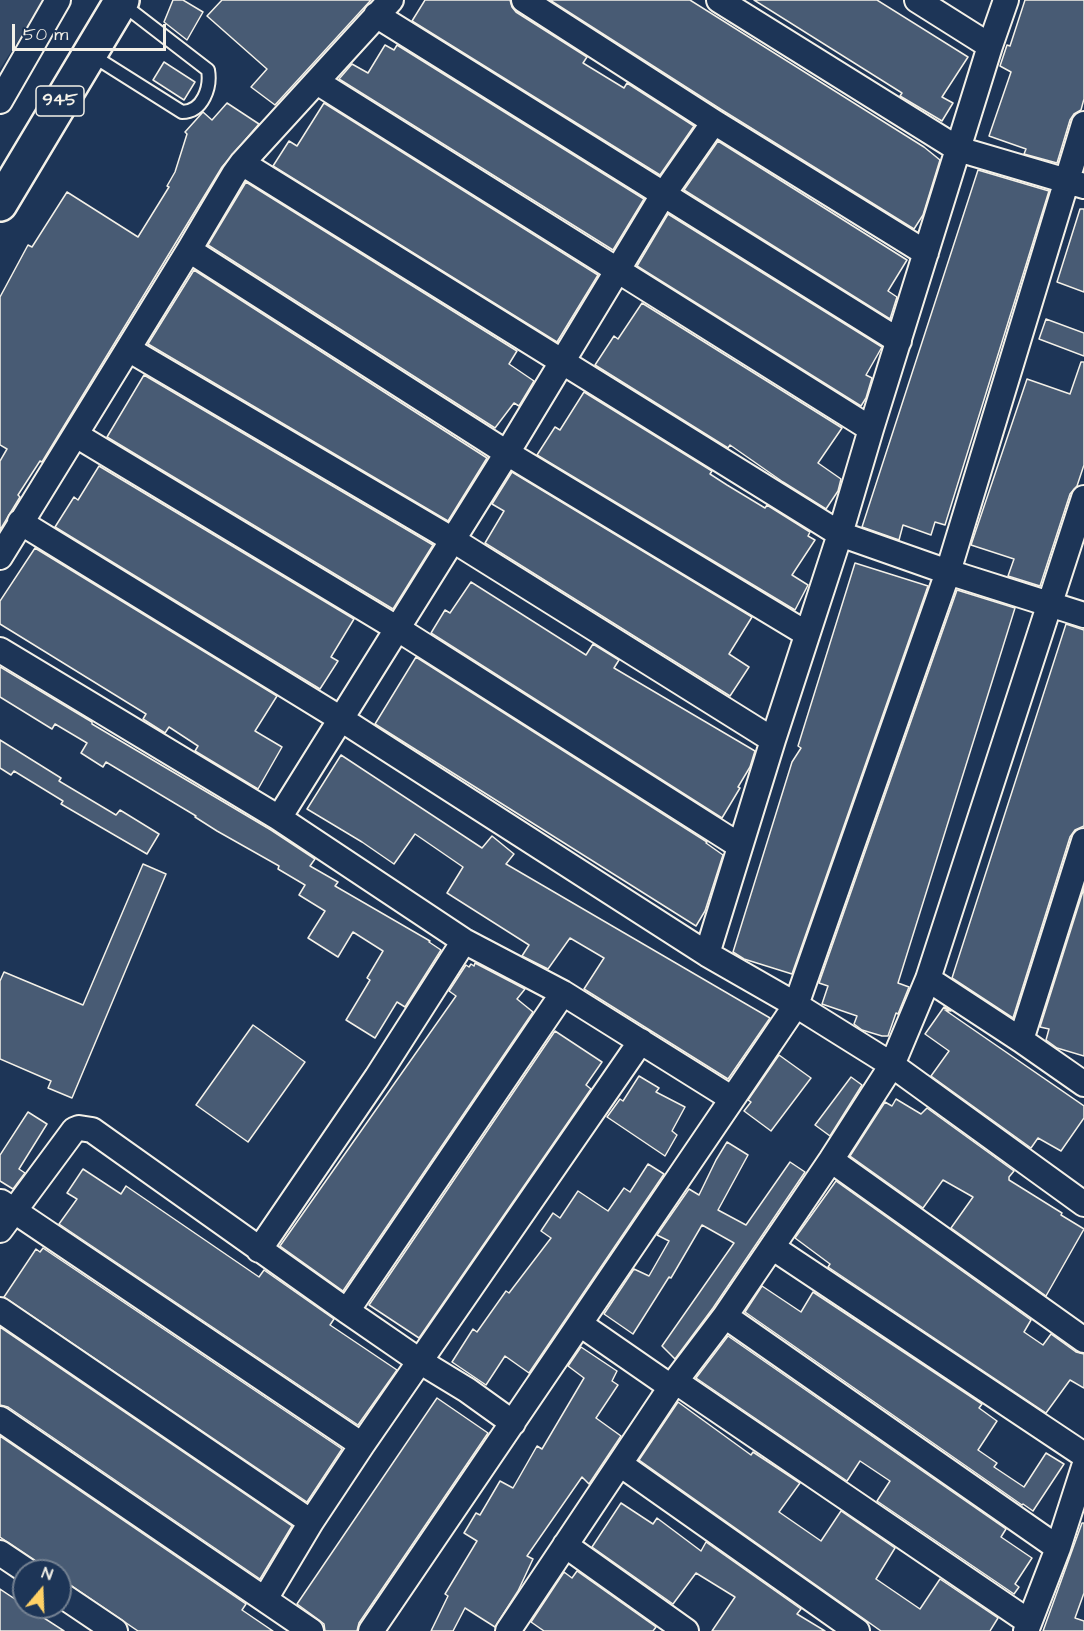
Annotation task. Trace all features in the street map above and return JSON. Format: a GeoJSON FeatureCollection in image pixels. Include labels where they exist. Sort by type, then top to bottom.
{"type":"FeatureCollection","features":[{"type":"Feature","properties":{"kind":"main road","name":"945"},"geometry":{"type":"LineString","coordinates":[[0,204],[122,1]]}},
{"type":"Feature","properties":{"kind":"street"},"geometry":{"type":"LineString","coordinates":[[0,101],[58,0]]}},
{"type":"Feature","properties":{"kind":"street"},"geometry":{"type":"LineString","coordinates":[[524,0],[714,122],[926,253]]}},
{"type":"Feature","properties":{"kind":"street"},"geometry":{"type":"LineString","coordinates":[[719,0],[958,149],[1075,184]]}},
{"type":"Feature","properties":{"kind":"street"},"geometry":{"type":"LineString","coordinates":[[917,0],[990,46]]}},
{"type":"Feature","properties":{"kind":"street"},"geometry":{"type":"LineString","coordinates":[[707,954],[1006,0]]}},
{"type":"Feature","properties":{"kind":"street"},"geometry":{"type":"LineString","coordinates":[[0,557],[242,163],[384,8],[663,195],[899,341]]}},
{"type":"Feature","properties":{"kind":"street"},"geometry":{"type":"LineString","coordinates":[[317,82],[871,429]]}},
{"type":"Feature","properties":{"kind":"street"},"geometry":{"type":"LineString","coordinates":[[279,818],[507,453],[663,195],[714,122]]}},
{"type":"Feature","properties":{"kind":"street"},"geometry":{"type":"LineString","coordinates":[[371,1631],[796,1005],[948,572],[1075,184],[1084,124]]}},
{"type":"Feature","properties":{"kind":"street"},"geometry":{"type":"LineString","coordinates":[[242,163],[840,534],[948,572],[1084,615]]}},
{"type":"Feature","properties":{"kind":"street"},"geometry":{"type":"LineString","coordinates":[[189,250],[507,453],[807,634]]}},
{"type":"Feature","properties":{"kind":"street"},"geometry":{"type":"LineString","coordinates":[[128,349],[453,540],[773,740]]}},
{"type":"Feature","properties":{"kind":"street"},"geometry":{"type":"LineString","coordinates":[[76,435],[398,628],[740,846]]}},
{"type":"Feature","properties":{"kind":"street"},"geometry":{"type":"LineString","coordinates":[[514,1629],[565,1545],[673,1384],[725,1316],[831,1160],[892,1065],[928,979],[1084,498]]}},
{"type":"Feature","properties":{"kind":"street"},"geometry":{"type":"LineString","coordinates":[[20,522],[341,719],[707,954],[796,1005],[892,1065],[1084,1204]]}},
{"type":"Feature","properties":{"kind":"street"},"geometry":{"type":"LineString","coordinates":[[0,650],[279,818],[464,941],[563,993],[731,1098]]}},
{"type":"Feature","properties":{"kind":"street"},"geometry":{"type":"LineString","coordinates":[[1021,1040],[1084,840]]}},
{"type":"Feature","properties":{"kind":"street"},"geometry":{"type":"LineString","coordinates":[[259,1250],[376,1077],[464,941]]}},
{"type":"Feature","properties":{"kind":"street"},"geometry":{"type":"LineString","coordinates":[[928,979],[1084,1084]]}},
{"type":"Feature","properties":{"kind":"street"},"geometry":{"type":"LineString","coordinates":[[347,1311],[563,993]]}},
{"type":"Feature","properties":{"kind":"street"},"geometry":{"type":"LineString","coordinates":[[265,1599],[311,1522],[362,1445],[641,1041]]}},
{"type":"Feature","properties":{"kind":"street"},"geometry":{"type":"LineString","coordinates":[[0,1230],[7,1206],[74,1130],[84,1128],[92,1130],[259,1250],[513,1423]]}},
{"type":"Feature","properties":{"kind":"street"},"geometry":{"type":"LineString","coordinates":[[831,1160],[1084,1340]]}},
{"type":"Feature","properties":{"kind":"street"},"geometry":{"type":"LineString","coordinates":[[7,1206],[362,1445]]}},
{"type":"Feature","properties":{"kind":"street"},"geometry":{"type":"LineString","coordinates":[[772,1247],[1084,1455]]}},
{"type":"Feature","properties":{"kind":"street"},"geometry":{"type":"LineString","coordinates":[[0,1310],[311,1522]]}},
{"type":"Feature","properties":{"kind":"street"},"geometry":{"type":"LineString","coordinates":[[725,1316],[1058,1548]]}},
{"type":"Feature","properties":{"kind":"street"},"geometry":{"type":"LineString","coordinates":[[580,1324],[673,1384],[1027,1627],[1058,1548],[1084,1467]]}},
{"type":"Feature","properties":{"kind":"street"},"geometry":{"type":"LineString","coordinates":[[0,1419],[311,1631]]}},
{"type":"Feature","properties":{"kind":"street"},"geometry":{"type":"LineString","coordinates":[[620,1464],[857,1631]]}},
{"type":"Feature","properties":{"kind":"street"},"geometry":{"type":"LineString","coordinates":[[565,1545],[686,1631]]}},
{"type":"Feature","properties":{"kind":"street"},"geometry":{"type":"LineString","coordinates":[[72,1602],[115,1631]]}},
{"type":"Feature","properties":{"kind":"lane"},"geometry":{"type":"LineString","coordinates":[[89,53],[182,112],[195,107],[204,98],[210,81],[208,70],[122,1]]}},
{"type":"Feature","properties":{"kind":"shaded area"},"geometry":{"type":"Polygon","coordinates":[[[0,0],[44,0],[0,69],[0,0]]]}},
{"type":"Feature","properties":{"kind":"building"},"geometry":{"type":"Polygon","coordinates":[[[173,0],[183,0],[203,12],[187,40],[164,22],[173,0]]]}},
{"type":"Feature","properties":{"kind":"building"},"geometry":{"type":"Polygon","coordinates":[[[222,0],[371,0],[275,105],[251,87],[267,69],[207,16],[222,0]]]}},
{"type":"Feature","properties":{"kind":"building"},"geometry":{"type":"Polygon","coordinates":[[[425,0],[510,0],[516,12],[587,57],[583,63],[624,88],[627,83],[694,126],[660,175],[412,21],[425,0]]]}},
{"type":"Feature","properties":{"kind":"building"},"geometry":{"type":"Polygon","coordinates":[[[550,0],[690,0],[924,147],[940,160],[923,215],[914,229],[550,0]]]}},
{"type":"Feature","properties":{"kind":"building"},"geometry":{"type":"Polygon","coordinates":[[[754,0],[877,0],[968,57],[942,97],[953,103],[942,121],[900,96],[902,93],[754,0]]]}},
{"type":"Feature","properties":{"kind":"building"},"geometry":{"type":"Polygon","coordinates":[[[1025,0],[1084,0],[1084,99],[1081,110],[1070,120],[1057,163],[1024,154],[1026,149],[989,136],[1011,72],[1000,66],[1007,45],[1010,46],[1025,0]]]}},
{"type":"Feature","properties":{"kind":"building"},"geometry":{"type":"Polygon","coordinates":[[[385,45],[394,50],[397,45],[644,199],[613,250],[339,79],[352,64],[368,73],[385,45]]]}},
{"type":"Feature","properties":{"kind":"building"},"geometry":{"type":"Polygon","coordinates":[[[164,62],[195,82],[184,100],[153,80],[164,62]]]}},
{"type":"Feature","properties":{"kind":"building"},"geometry":{"type":"Polygon","coordinates":[[[227,103],[259,124],[222,167],[42,462],[40,461],[18,495],[20,497],[0,530],[0,461],[7,449],[0,445],[0,297],[28,245],[32,247],[67,192],[138,237],[169,187],[167,186],[175,172],[187,134],[185,132],[203,112],[212,120],[227,103]]]}},
{"type":"Feature","properties":{"kind":"building"},"geometry":{"type":"Polygon","coordinates":[[[324,103],[598,275],[557,342],[273,166],[289,141],[297,146],[324,103]]]}},
{"type":"Feature","properties":{"kind":"building"},"geometry":{"type":"Polygon","coordinates":[[[718,141],[907,260],[888,291],[897,297],[890,319],[684,190],[718,141]]]}},
{"type":"Feature","properties":{"kind":"building"},"geometry":{"type":"Polygon","coordinates":[[[978,170],[1049,191],[945,525],[935,522],[931,535],[903,525],[899,540],[862,527],[978,170]]]}},
{"type":"Feature","properties":{"kind":"building"},"geometry":{"type":"Polygon","coordinates":[[[246,182],[517,351],[509,364],[534,381],[519,406],[514,403],[495,428],[208,245],[246,182]]]}},
{"type":"Feature","properties":{"kind":"building"},"geometry":{"type":"Polygon","coordinates":[[[1080,209],[1084,209],[1084,292],[1057,282],[1080,209]]]}},
{"type":"Feature","properties":{"kind":"building"},"geometry":{"type":"Polygon","coordinates":[[[668,214],[882,347],[866,375],[872,378],[861,406],[637,266],[668,214]]]}},
{"type":"Feature","properties":{"kind":"building"},"geometry":{"type":"Polygon","coordinates":[[[194,270],[487,458],[448,521],[148,344],[194,270]]]}},
{"type":"Feature","properties":{"kind":"building"},"geometry":{"type":"Polygon","coordinates":[[[642,303],[842,428],[818,463],[841,479],[838,491],[826,509],[730,445],[728,448],[595,365],[614,336],[618,339],[642,303]]]}},
{"type":"Feature","properties":{"kind":"building"},"geometry":{"type":"Polygon","coordinates":[[[1046,319],[1084,333],[1084,356],[1039,339],[1046,319]]]}},
{"type":"Feature","properties":{"kind":"building"},"geometry":{"type":"Polygon","coordinates":[[[1081,362],[1084,362],[1084,465],[1077,486],[1070,494],[1040,586],[1008,576],[1014,559],[971,545],[1027,379],[1070,394],[1081,362]]]}},
{"type":"Feature","properties":{"kind":"building"},"geometry":{"type":"Polygon","coordinates":[[[144,375],[433,545],[393,609],[107,437],[144,375]]]}},
{"type":"Feature","properties":{"kind":"building"},"geometry":{"type":"Polygon","coordinates":[[[584,392],[712,471],[710,474],[727,485],[765,508],[767,505],[810,532],[808,536],[815,540],[792,575],[808,585],[795,610],[537,455],[555,427],[560,430],[584,392]]]}},
{"type":"Feature","properties":{"kind":"building"},"geometry":{"type":"Polygon","coordinates":[[[99,466],[354,619],[331,657],[338,661],[320,689],[55,527],[74,497],[78,500],[99,466]]]}},
{"type":"Feature","properties":{"kind":"building"},"geometry":{"type":"Polygon","coordinates":[[[512,472],[752,617],[729,654],[749,667],[730,696],[485,543],[504,511],[492,504],[512,472]]]}},
{"type":"Feature","properties":{"kind":"building"},"geometry":{"type":"Polygon","coordinates":[[[35,548],[277,696],[255,731],[282,747],[258,789],[195,751],[198,746],[169,727],[165,733],[143,719],[146,714],[0,624],[0,601],[35,548]]]}},
{"type":"Feature","properties":{"kind":"building"},"geometry":{"type":"Polygon","coordinates":[[[855,563],[928,586],[792,974],[744,959],[733,952],[792,762],[801,748],[798,746],[855,563]]]}},
{"type":"Feature","properties":{"kind":"building"},"geometry":{"type":"Polygon","coordinates":[[[471,582],[586,655],[593,644],[619,660],[614,668],[755,751],[750,767],[738,787],[740,788],[722,818],[431,633],[445,610],[450,613],[471,582]]]}},
{"type":"Feature","properties":{"kind":"building"},"geometry":{"type":"Polygon","coordinates":[[[957,590],[1015,608],[898,983],[909,987],[888,1036],[882,1036],[862,1030],[854,1024],[857,1016],[822,1004],[828,986],[819,983],[957,590]]]}},
{"type":"Feature","properties":{"kind":"building"},"geometry":{"type":"Polygon","coordinates":[[[1066,624],[1084,630],[1084,826],[1075,830],[1070,837],[1013,1018],[952,978],[1066,624]]]}},
{"type":"Feature","properties":{"kind":"building"},"geometry":{"type":"Polygon","coordinates":[[[416,657],[707,842],[723,855],[705,911],[696,926],[375,724],[416,657]]]}},
{"type":"Feature","properties":{"kind":"building"},"geometry":{"type":"Polygon","coordinates":[[[0,667],[271,830],[315,859],[310,866],[338,882],[335,886],[430,941],[441,950],[405,1007],[397,1002],[375,1038],[346,1020],[370,980],[367,978],[383,951],[353,932],[338,957],[308,938],[325,911],[299,895],[305,885],[278,869],[279,866],[217,831],[106,762],[103,767],[81,753],[87,743],[55,724],[52,729],[0,697],[0,667]]]}},
{"type":"Feature","properties":{"kind":"building"},"geometry":{"type":"Polygon","coordinates":[[[0,740],[61,778],[59,781],[116,815],[120,810],[159,834],[147,854],[61,804],[63,801],[14,771],[11,775],[0,768],[0,740]]]}},
{"type":"Feature","properties":{"kind":"building"},"geometry":{"type":"Polygon","coordinates":[[[341,755],[482,848],[492,836],[514,854],[506,864],[770,1018],[728,1079],[584,989],[604,958],[570,938],[548,969],[522,956],[529,945],[447,893],[463,867],[415,834],[394,864],[307,809],[341,755]]]}},
{"type":"Feature","properties":{"kind":"building"},"geometry":{"type":"Polygon","coordinates":[[[143,864],[166,874],[72,1098],[48,1088],[51,1081],[0,1059],[0,981],[4,972],[83,1005],[143,864]]]}},
{"type":"Feature","properties":{"kind":"building"},"geometry":{"type":"Polygon","coordinates":[[[1084,888],[1084,1056],[1057,1048],[1046,1040],[1049,1029],[1040,1027],[1084,888]]]}},
{"type":"Feature","properties":{"kind":"building"},"geometry":{"type":"Polygon","coordinates":[[[475,963],[525,989],[517,999],[533,1012],[343,1291],[280,1246],[456,996],[449,991],[466,965],[474,966],[475,963]]]}},
{"type":"Feature","properties":{"kind":"building"},"geometry":{"type":"Polygon","coordinates":[[[944,1007],[951,1011],[945,1010],[1084,1106],[1084,1118],[1061,1151],[1038,1138],[1031,1148],[931,1076],[949,1051],[925,1034],[944,1007]]]}},
{"type":"Feature","properties":{"kind":"building"},"geometry":{"type":"Polygon","coordinates":[[[253,1025],[305,1062],[248,1142],[196,1105],[253,1025]]]}},
{"type":"Feature","properties":{"kind":"building"},"geometry":{"type":"Polygon","coordinates":[[[555,1031],[602,1062],[586,1085],[591,1089],[419,1338],[369,1305],[555,1031]]]}},
{"type":"Feature","properties":{"kind":"building"},"geometry":{"type":"Polygon","coordinates":[[[779,1055],[811,1078],[771,1131],[744,1111],[751,1102],[748,1100],[779,1055]]]}},
{"type":"Feature","properties":{"kind":"building"},"geometry":{"type":"Polygon","coordinates":[[[639,1076],[659,1088],[656,1092],[685,1107],[672,1131],[677,1135],[665,1156],[607,1117],[620,1099],[623,1101],[639,1076]]]}},
{"type":"Feature","properties":{"kind":"building"},"geometry":{"type":"Polygon","coordinates":[[[851,1077],[862,1085],[830,1136],[815,1125],[851,1077]]]}},
{"type":"Feature","properties":{"kind":"building"},"geometry":{"type":"Polygon","coordinates":[[[896,1099],[921,1114],[927,1108],[1014,1171],[1009,1180],[1084,1229],[1046,1296],[951,1228],[973,1197],[943,1180],[923,1208],[850,1156],[885,1102],[892,1106],[896,1099]]]}},
{"type":"Feature","properties":{"kind":"building"},"geometry":{"type":"Polygon","coordinates":[[[28,1112],[47,1124],[19,1169],[25,1173],[13,1189],[0,1181],[0,1155],[28,1112]]]}},
{"type":"Feature","properties":{"kind":"building"},"geometry":{"type":"Polygon","coordinates":[[[727,1142],[748,1155],[718,1210],[746,1225],[790,1162],[805,1172],[713,1308],[675,1359],[662,1346],[734,1243],[702,1225],[671,1278],[669,1277],[633,1334],[604,1314],[634,1269],[649,1276],[669,1241],[657,1235],[689,1189],[699,1195],[727,1142]]]}},
{"type":"Feature","properties":{"kind":"building"},"geometry":{"type":"Polygon","coordinates":[[[648,1164],[664,1174],[529,1373],[505,1356],[486,1385],[452,1362],[473,1329],[477,1332],[506,1291],[509,1293],[551,1238],[541,1231],[553,1213],[560,1218],[578,1191],[608,1211],[624,1188],[630,1192],[648,1164]]]}},
{"type":"Feature","properties":{"kind":"building"},"geometry":{"type":"Polygon","coordinates":[[[83,1169],[121,1194],[126,1186],[259,1277],[264,1270],[334,1319],[330,1325],[397,1370],[358,1425],[59,1224],[77,1199],[67,1193],[83,1169]]]}},
{"type":"Feature","properties":{"kind":"building"},"geometry":{"type":"Polygon","coordinates":[[[836,1181],[1031,1320],[1024,1332],[1043,1345],[1051,1334],[1076,1352],[1084,1354],[1084,1388],[1070,1380],[1046,1413],[828,1267],[830,1264],[795,1238],[836,1181]]]}},
{"type":"Feature","properties":{"kind":"building"},"geometry":{"type":"Polygon","coordinates":[[[43,1248],[342,1449],[307,1502],[4,1297],[36,1249],[40,1252],[43,1248]]]}},
{"type":"Feature","properties":{"kind":"building"},"geometry":{"type":"Polygon","coordinates":[[[762,1286],[801,1312],[813,1292],[982,1404],[979,1408],[997,1421],[978,1450],[997,1463],[994,1467],[1024,1487],[1046,1453],[1064,1464],[1033,1511],[745,1312],[762,1286]]]}},
{"type":"Feature","properties":{"kind":"building"},"geometry":{"type":"Polygon","coordinates":[[[0,1327],[292,1526],[260,1579],[8,1407],[0,1405],[0,1327]]]}},
{"type":"Feature","properties":{"kind":"building"},"geometry":{"type":"Polygon","coordinates":[[[728,1336],[1006,1529],[1001,1537],[1032,1558],[1015,1584],[1019,1587],[1014,1594],[877,1501],[890,1481],[860,1461],[847,1481],[696,1378],[728,1336]]]}},
{"type":"Feature","properties":{"kind":"building"},"geometry":{"type":"Polygon","coordinates":[[[581,1347],[617,1371],[612,1381],[618,1385],[596,1418],[621,1436],[589,1484],[582,1477],[527,1556],[533,1559],[518,1591],[495,1627],[465,1608],[453,1631],[431,1631],[448,1596],[445,1594],[477,1541],[464,1533],[476,1513],[480,1515],[500,1481],[513,1488],[537,1446],[542,1449],[584,1378],[568,1366],[581,1347]]]}},
{"type":"Feature","properties":{"kind":"building"},"geometry":{"type":"Polygon","coordinates":[[[437,1398],[488,1433],[359,1623],[357,1631],[325,1631],[324,1624],[297,1604],[437,1398]]]}},
{"type":"Feature","properties":{"kind":"building"},"geometry":{"type":"Polygon","coordinates":[[[678,1402],[751,1455],[753,1452],[800,1483],[779,1512],[821,1541],[841,1511],[895,1548],[876,1579],[920,1609],[940,1579],[998,1618],[990,1631],[881,1631],[639,1460],[678,1402]]]}},
{"type":"Feature","properties":{"kind":"building"},"geometry":{"type":"Polygon","coordinates":[[[0,1436],[246,1604],[242,1610],[273,1631],[138,1631],[72,1586],[72,1559],[32,1559],[0,1537],[0,1436]]]}},
{"type":"Feature","properties":{"kind":"building"},"geometry":{"type":"Polygon","coordinates":[[[621,1503],[653,1524],[657,1518],[701,1551],[706,1542],[801,1609],[797,1614],[825,1631],[712,1631],[735,1597],[696,1573],[673,1604],[592,1547],[621,1503]]]}},
{"type":"Feature","properties":{"kind":"building"},"geometry":{"type":"Polygon","coordinates":[[[1082,1523],[1084,1523],[1084,1593],[1075,1618],[1084,1621],[1084,1631],[1043,1631],[1082,1523]]]}},
{"type":"Feature","properties":{"kind":"building"},"geometry":{"type":"Polygon","coordinates":[[[577,1571],[656,1627],[653,1631],[544,1631],[531,1622],[564,1572],[572,1578],[577,1571]]]}},
{"type":"Feature","properties":{"kind":"building"},"geometry":{"type":"Polygon","coordinates":[[[0,1589],[12,1597],[12,1619],[46,1619],[64,1631],[0,1631],[0,1589]]]}}]}
